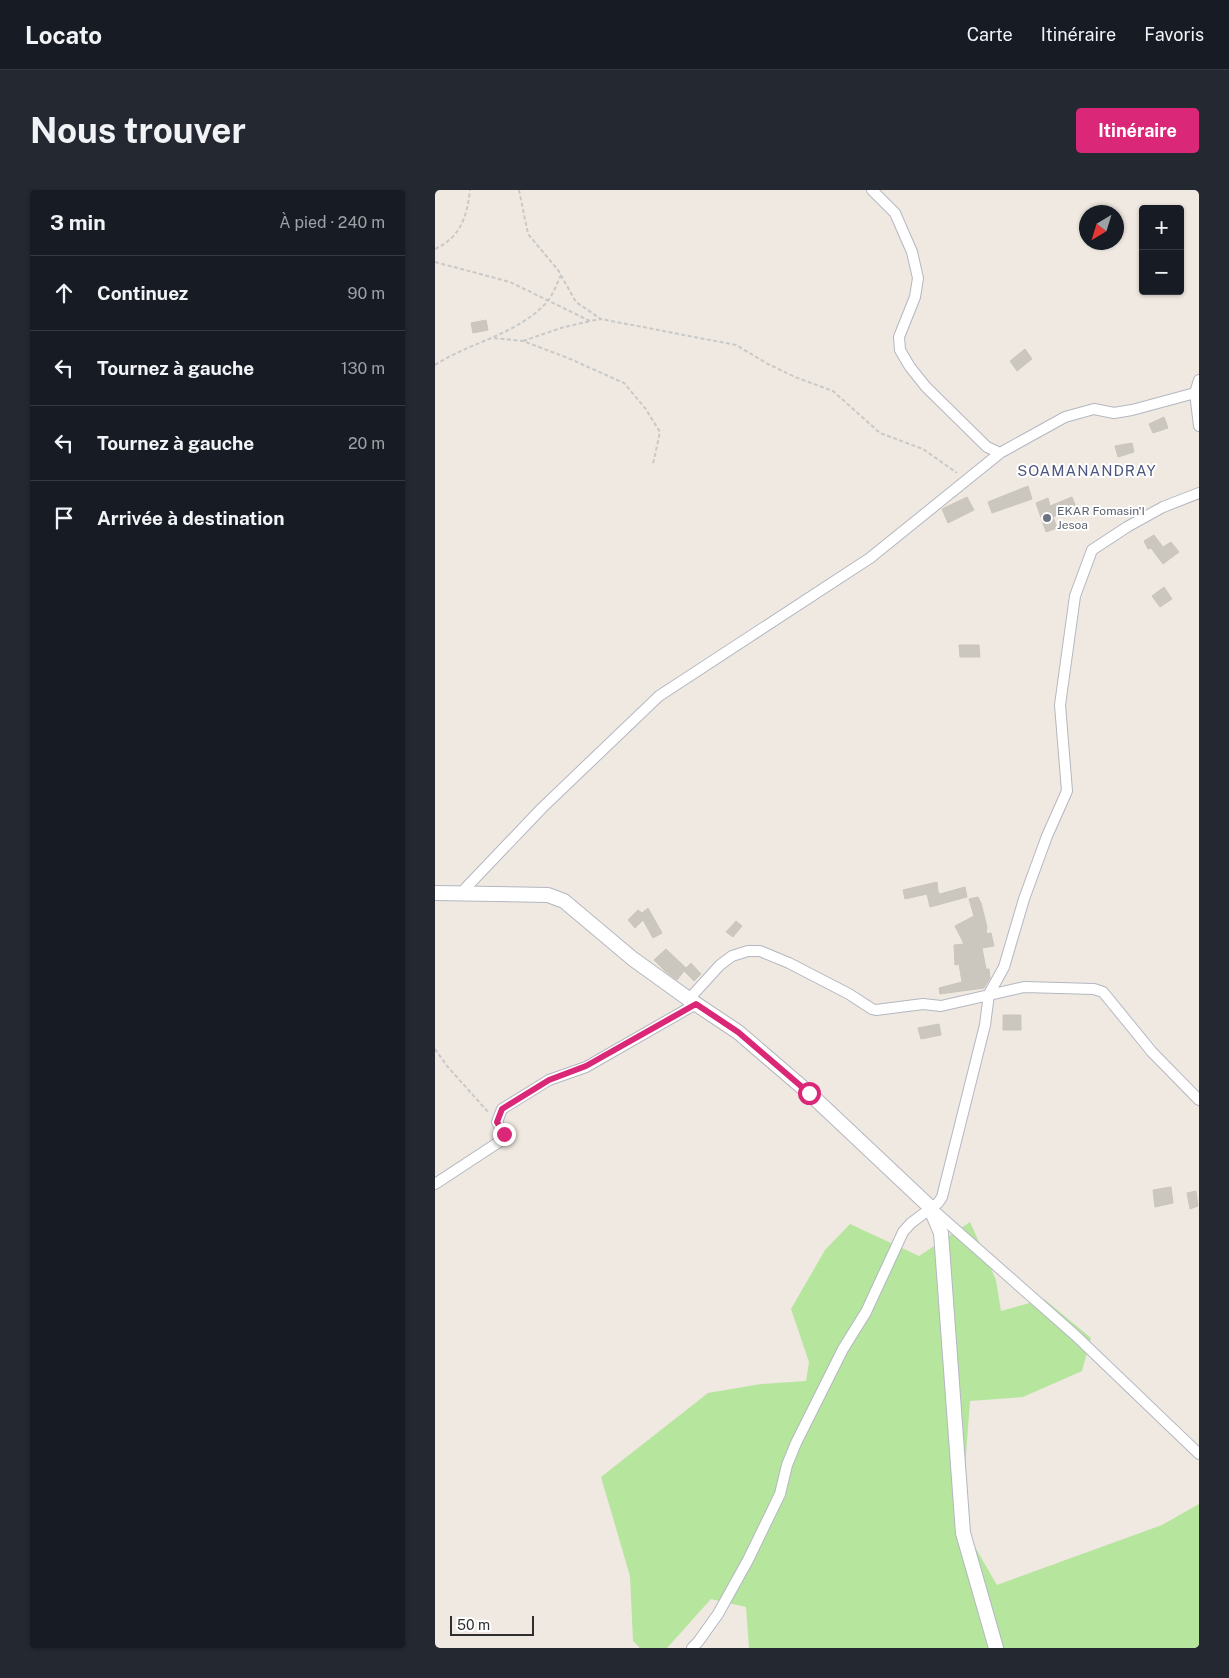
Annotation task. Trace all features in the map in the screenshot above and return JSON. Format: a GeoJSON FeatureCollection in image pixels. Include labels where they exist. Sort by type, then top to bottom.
{"type":"FeatureCollection","features":[{"type":"Feature","properties":{"kind":"street"},"geometry":{"type":"LineString","coordinates":[[872,190],[895,213],[912,252],[918,278],[915,297],[899,337],[900,350],[910,367],[927,387],[987,447],[1000,453]]}},
{"type":"Feature","properties":{"kind":"street"},"geometry":{"type":"LineString","coordinates":[[1199,380],[1197,392],[1199,426]]}},
{"type":"Feature","properties":{"kind":"street"},"geometry":{"type":"LineString","coordinates":[[461,894],[543,808],[659,696],[870,558],[1000,453],[1065,417],[1094,409],[1113,413],[1132,410],[1197,392]]}},
{"type":"Feature","properties":{"kind":"street"},"geometry":{"type":"LineString","coordinates":[[692,1648],[718,1614],[749,1560],[779,1494],[787,1465],[796,1443],[843,1349],[865,1312],[903,1232],[942,1197],[985,1025],[989,994],[1004,967],[1027,890],[1047,836],[1067,791],[1060,704],[1075,596],[1092,550],[1127,527],[1163,508],[1199,493]]}},
{"type":"Feature","properties":{"kind":"street"},"geometry":{"type":"LineString","coordinates":[[435,893],[548,895],[564,900],[633,958],[692,1002],[738,1032],[801,1086],[931,1207],[1075,1335],[1199,1454]]}},
{"type":"Feature","properties":{"kind":"street"},"geometry":{"type":"LineString","coordinates":[[435,1184],[502,1140],[504,1134],[497,1122],[502,1109],[549,1080],[586,1066],[692,1002],[720,965],[732,956],[748,951],[760,951],[789,963],[849,994],[871,1009],[923,1004],[941,1006],[1024,987],[1094,989],[1103,992],[1152,1052],[1199,1100]]}},
{"type":"Feature","properties":{"kind":"street"},"geometry":{"type":"LineString","coordinates":[[931,1207],[941,1233],[963,1533],[996,1648]]}},
{"type":"Feature","properties":{"kind":"path"},"geometry":{"type":"LineString","coordinates":[[435,249],[443,246],[454,237],[468,212],[470,190]]}},
{"type":"Feature","properties":{"kind":"path"},"geometry":{"type":"LineString","coordinates":[[519,190],[528,234],[561,275],[576,302],[601,319]]}},
{"type":"Feature","properties":{"kind":"path"},"geometry":{"type":"LineString","coordinates":[[435,262],[510,282],[590,321]]}},
{"type":"Feature","properties":{"kind":"path"},"geometry":{"type":"LineString","coordinates":[[435,365],[495,338],[531,316],[548,302],[561,275]]}},
{"type":"Feature","properties":{"kind":"path"},"geometry":{"type":"LineString","coordinates":[[523,341],[561,328],[601,319],[736,345],[795,378],[833,391],[880,432],[923,449],[951,467],[967,481]]}},
{"type":"Feature","properties":{"kind":"path"},"geometry":{"type":"LineString","coordinates":[[495,338],[523,341],[569,358],[624,383],[645,408],[660,432],[653,464]]}},
{"type":"Feature","properties":{"kind":"path"},"geometry":{"type":"LineString","coordinates":[[435,1049],[447,1066],[497,1122]]}},
{"type":"Feature","properties":{"kind":"green space"},"geometry":{"type":"Polygon","coordinates":[[[970,1222],[996,1280],[1001,1311],[1044,1299],[1091,1338],[1082,1371],[1023,1397],[970,1401],[961,1523],[997,1585],[1162,1525],[1199,1504],[1199,1648],[749,1648],[746,1607],[711,1599],[667,1648],[640,1648],[633,1641],[630,1576],[601,1477],[708,1393],[761,1384],[806,1381],[809,1362],[791,1309],[825,1250],[850,1224],[919,1256],[970,1222]]]}},
{"type":"Feature","properties":{"kind":"building"},"geometry":{"type":"Polygon","coordinates":[[[486,320],[488,330],[473,333],[471,323],[486,320]]]}},
{"type":"Feature","properties":{"kind":"building"},"geometry":{"type":"Polygon","coordinates":[[[1025,349],[1032,359],[1017,371],[1010,361],[1025,349]]]}},
{"type":"Feature","properties":{"kind":"building"},"geometry":{"type":"Polygon","coordinates":[[[1164,417],[1168,428],[1153,433],[1149,424],[1164,417]]]}},
{"type":"Feature","properties":{"kind":"building"},"geometry":{"type":"Polygon","coordinates":[[[1132,443],[1134,452],[1118,457],[1115,446],[1132,443]]]}},
{"type":"Feature","properties":{"kind":"building"},"geometry":{"type":"Polygon","coordinates":[[[1028,486],[1032,499],[992,513],[988,502],[1028,486]]]}},
{"type":"Feature","properties":{"kind":"building"},"geometry":{"type":"Polygon","coordinates":[[[967,497],[974,510],[948,523],[942,509],[967,497]]]}},
{"type":"Feature","properties":{"kind":"building"},"geometry":{"type":"Polygon","coordinates":[[[1072,497],[1076,507],[1053,517],[1057,528],[1046,532],[1036,503],[1048,498],[1050,506],[1072,497]]]}},
{"type":"Feature","properties":{"kind":"building"},"geometry":{"type":"Polygon","coordinates":[[[1154,535],[1163,547],[1171,542],[1179,552],[1163,564],[1151,548],[1148,549],[1144,541],[1154,535]]]}},
{"type":"Feature","properties":{"kind":"building"},"geometry":{"type":"Polygon","coordinates":[[[1164,587],[1172,599],[1160,607],[1152,596],[1164,587]]]}},
{"type":"Feature","properties":{"kind":"building"},"geometry":{"type":"Polygon","coordinates":[[[959,645],[979,645],[980,657],[960,657],[959,645]]]}},
{"type":"Feature","properties":{"kind":"building"},"geometry":{"type":"Polygon","coordinates":[[[937,882],[940,894],[965,887],[967,897],[930,907],[927,894],[905,899],[903,890],[937,882]]]}},
{"type":"Feature","properties":{"kind":"building"},"geometry":{"type":"Polygon","coordinates":[[[978,897],[987,927],[986,934],[991,933],[994,946],[982,948],[986,969],[989,969],[990,978],[984,988],[940,994],[939,988],[962,982],[959,964],[955,965],[954,945],[964,944],[955,926],[974,916],[969,899],[978,897]]]}},
{"type":"Feature","properties":{"kind":"building"},"geometry":{"type":"Polygon","coordinates":[[[648,908],[662,933],[653,938],[643,920],[635,928],[628,920],[638,910],[642,913],[648,908]]]}},
{"type":"Feature","properties":{"kind":"building"},"geometry":{"type":"Polygon","coordinates":[[[736,921],[742,926],[733,937],[726,932],[736,921]]]}},
{"type":"Feature","properties":{"kind":"building"},"geometry":{"type":"Polygon","coordinates":[[[666,949],[686,968],[691,963],[701,974],[694,981],[684,971],[677,980],[654,960],[666,949]]]}},
{"type":"Feature","properties":{"kind":"building"},"geometry":{"type":"Polygon","coordinates":[[[1003,1015],[1021,1015],[1021,1030],[1003,1030],[1003,1015]]]}},
{"type":"Feature","properties":{"kind":"building"},"geometry":{"type":"Polygon","coordinates":[[[939,1024],[941,1035],[921,1039],[918,1028],[939,1024]]]}},
{"type":"Feature","properties":{"kind":"building"},"geometry":{"type":"Polygon","coordinates":[[[1171,1187],[1173,1203],[1155,1207],[1153,1190],[1171,1187]]]}},
{"type":"Feature","properties":{"kind":"building"},"geometry":{"type":"Polygon","coordinates":[[[1196,1191],[1198,1206],[1190,1209],[1187,1193],[1196,1191]]]}},
{"type":"Feature","properties":{"kind":"place","name":"EKAR Fomasin'I Jesoa"},"geometry":{"type":"Point","coordinates":[1047,518]}},
{"type":"Feature","properties":{"kind":"district","name":"SOAMANANDRAY"},"geometry":{"type":"Point","coordinates":[1087,470]}},
{"type":"Feature","properties":{"kind":"route"},"geometry":{"type":"LineString","coordinates":[[504,1134],[497,1122],[502,1109],[549,1080],[586,1066],[696,1004],[738,1032],[809,1093]]}}]}
